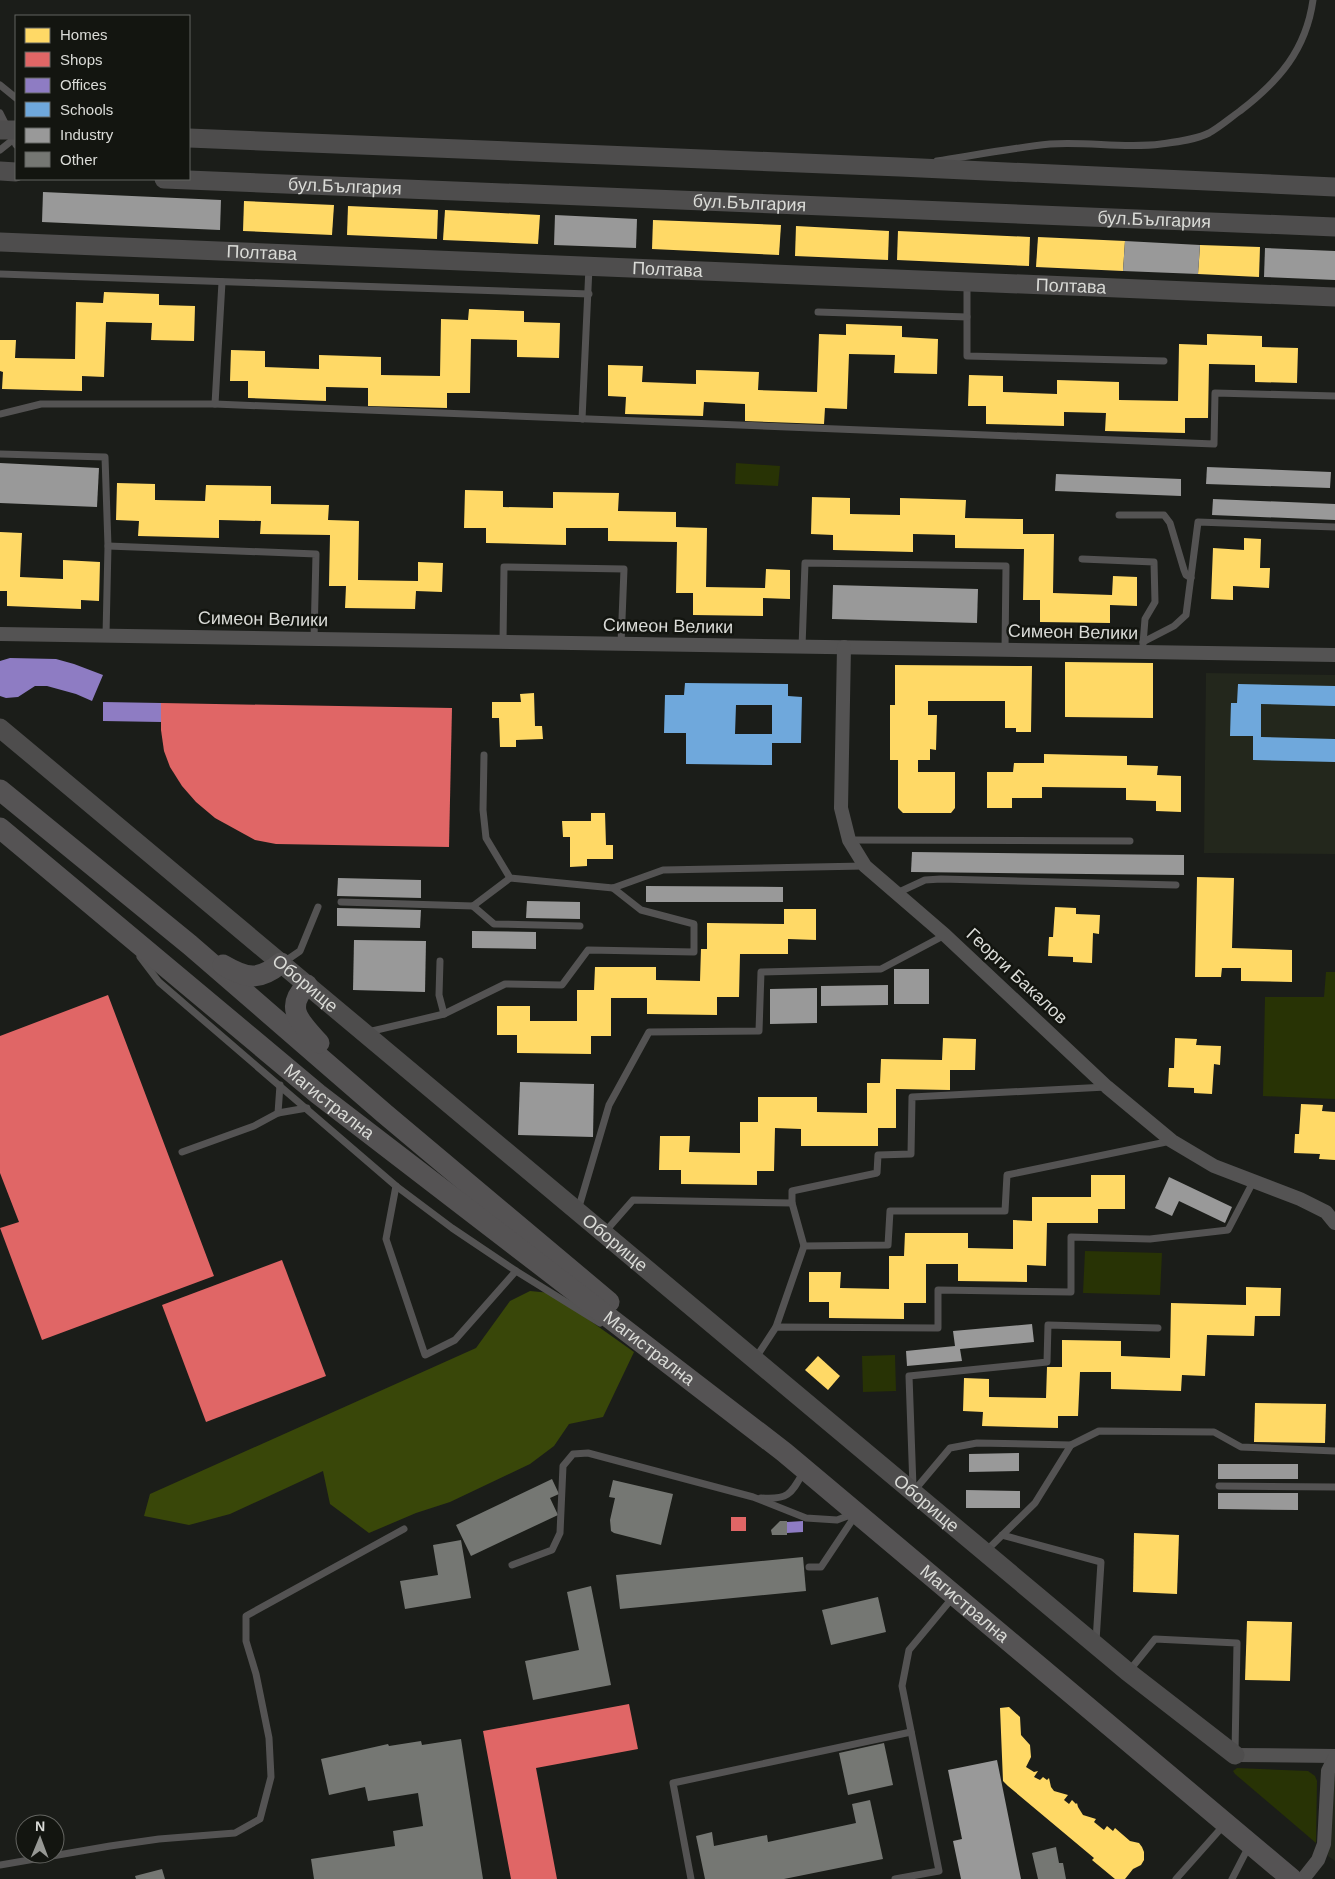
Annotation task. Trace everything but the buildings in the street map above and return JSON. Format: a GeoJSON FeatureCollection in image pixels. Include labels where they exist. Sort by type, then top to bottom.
{"type":"FeatureCollection","features":[{"type":"Feature","properties":{"kind":"main road"},"geometry":{"type":"LineString","coordinates":[[0,790],[190,945],[385,1114],[556,1255],[784,1452]]}},
{"type":"Feature","properties":{"kind":"main road","name":"Магистрална"},"geometry":{"type":"LineString","coordinates":[[0,828],[318,1094],[784,1452],[1292,1879]]}},
{"type":"Feature","properties":{"kind":"main road"},"geometry":{"type":"LineString","coordinates":[[190,945],[231,970],[248,977],[264,975],[281,963]]}},
{"type":"Feature","properties":{"kind":"main road"},"geometry":{"type":"LineString","coordinates":[[307,985],[297,996],[295,1002],[299,1020],[385,1114]]}},
{"type":"Feature","properties":{"kind":"street"},"geometry":{"type":"LineString","coordinates":[[192,137],[1335,187]]}},
{"type":"Feature","properties":{"kind":"street"},"geometry":{"type":"LineString","coordinates":[[0,172],[15,172]]}},
{"type":"Feature","properties":{"kind":"street","name":"бул.България"},"geometry":{"type":"LineString","coordinates":[[188,180],[1335,227]]}},
{"type":"Feature","properties":{"kind":"street","name":"Полтава"},"geometry":{"type":"LineString","coordinates":[[0,242],[1335,297]]}},
{"type":"Feature","properties":{"kind":"street","name":"Симеон Велики"},"geometry":{"type":"LineString","coordinates":[[0,634],[1005,650],[1143,647],[1335,655]]}},
{"type":"Feature","properties":{"kind":"street"},"geometry":{"type":"LineString","coordinates":[[0,638],[15,634]]}},
{"type":"Feature","properties":{"kind":"street","name":"Георги Бакалов"},"geometry":{"type":"LineString","coordinates":[[844,647],[841,808],[849,840],[865,866],[945,935],[1107,1087],[1172,1141],[1214,1166],[1300,1199],[1326,1212],[1335,1223]]}},
{"type":"Feature","properties":{"kind":"street","name":"Оборище"},"geometry":{"type":"LineString","coordinates":[[3,728],[1096,1646],[1235,1755]]}},
{"type":"Feature","properties":{"kind":"street"},"geometry":{"type":"LineString","coordinates":[[1235,1755],[1335,1757],[1328,1771],[1324,1844],[1318,1860],[1303,1879]]}},
{"type":"Feature","properties":{"kind":"lane"},"geometry":{"type":"LineString","coordinates":[[900,167],[1051,144],[1136,146],[1184,140],[1208,133],[1258,97],[1276,80],[1302,40],[1311,15],[1313,0]]}},
{"type":"Feature","properties":{"kind":"lane"},"geometry":{"type":"LineString","coordinates":[[0,85],[15,97]]}},
{"type":"Feature","properties":{"kind":"lane"},"geometry":{"type":"LineString","coordinates":[[0,150],[10,132]]}},
{"type":"Feature","properties":{"kind":"lane"},"geometry":{"type":"LineString","coordinates":[[582,419],[589,266]]}},
{"type":"Feature","properties":{"kind":"lane"},"geometry":{"type":"LineString","coordinates":[[0,274],[589,294]]}},
{"type":"Feature","properties":{"kind":"lane"},"geometry":{"type":"LineString","coordinates":[[215,404],[222,282]]}},
{"type":"Feature","properties":{"kind":"lane"},"geometry":{"type":"LineString","coordinates":[[967,282],[966,356],[1164,361]]}},
{"type":"Feature","properties":{"kind":"lane"},"geometry":{"type":"LineString","coordinates":[[818,312],[967,317]]}},
{"type":"Feature","properties":{"kind":"lane"},"geometry":{"type":"LineString","coordinates":[[0,414],[41,404],[215,404],[1214,444],[1215,393],[1335,396]]}},
{"type":"Feature","properties":{"kind":"lane"},"geometry":{"type":"LineString","coordinates":[[0,454],[105,457],[108,546],[106,636]]}},
{"type":"Feature","properties":{"kind":"lane"},"geometry":{"type":"LineString","coordinates":[[1119,515],[1164,516],[1170,523],[1186,575],[1191,578]]}},
{"type":"Feature","properties":{"kind":"lane"},"geometry":{"type":"LineString","coordinates":[[1143,647],[1174,626],[1186,615],[1198,522],[1335,527]]}},
{"type":"Feature","properties":{"kind":"lane"},"geometry":{"type":"LineString","coordinates":[[108,546],[316,554],[314,639]]}},
{"type":"Feature","properties":{"kind":"lane"},"geometry":{"type":"LineString","coordinates":[[1082,559],[1154,562],[1155,602],[1145,619],[1143,647]]}},
{"type":"Feature","properties":{"kind":"lane"},"geometry":{"type":"LineString","coordinates":[[802,647],[805,563],[1006,566],[1005,650]]}},
{"type":"Feature","properties":{"kind":"lane"},"geometry":{"type":"LineString","coordinates":[[503,642],[504,567],[524,567],[624,569],[622,644]]}},
{"type":"Feature","properties":{"kind":"lane"},"geometry":{"type":"LineString","coordinates":[[484,755],[483,810],[486,838],[510,878]]}},
{"type":"Feature","properties":{"kind":"lane"},"geometry":{"type":"LineString","coordinates":[[849,840],[1130,841]]}},
{"type":"Feature","properties":{"kind":"lane"},"geometry":{"type":"LineString","coordinates":[[341,902],[474,906],[510,878],[612,888],[663,870],[865,866]]}},
{"type":"Feature","properties":{"kind":"lane"},"geometry":{"type":"LineString","coordinates":[[897,893],[925,880],[941,879],[1176,885]]}},
{"type":"Feature","properties":{"kind":"lane"},"geometry":{"type":"LineString","coordinates":[[364,1033],[444,1014],[505,984],[562,985],[588,950],[694,952],[694,924],[641,910],[612,888]]}},
{"type":"Feature","properties":{"kind":"lane"},"geometry":{"type":"LineString","coordinates":[[474,906],[494,924],[580,926]]}},
{"type":"Feature","properties":{"kind":"lane"},"geometry":{"type":"LineString","coordinates":[[281,963],[300,952],[318,907]]}},
{"type":"Feature","properties":{"kind":"lane"},"geometry":{"type":"LineString","coordinates":[[116,925],[159,982],[396,1186],[452,1228],[606,1326]]}},
{"type":"Feature","properties":{"kind":"lane"},"geometry":{"type":"LineString","coordinates":[[578,1212],[609,1105],[649,1032],[759,1031],[761,972],[881,969],[945,935]]}},
{"type":"Feature","properties":{"kind":"lane"},"geometry":{"type":"LineString","coordinates":[[440,961],[439,994],[444,1014]]}},
{"type":"Feature","properties":{"kind":"lane"},"geometry":{"type":"LineString","coordinates":[[278,1113],[280,1085]]}},
{"type":"Feature","properties":{"kind":"lane"},"geometry":{"type":"LineString","coordinates":[[754,1360],[776,1327],[804,1246],[792,1203],[792,1192],[877,1174],[878,1155],[911,1154],[912,1098],[1107,1087]]}},
{"type":"Feature","properties":{"kind":"lane"},"geometry":{"type":"LineString","coordinates":[[182,1152],[254,1126],[278,1113],[307,1108]]}},
{"type":"Feature","properties":{"kind":"lane"},"geometry":{"type":"LineString","coordinates":[[804,1246],[888,1245],[890,1211],[1005,1211],[1006,1175],[1172,1141]]}},
{"type":"Feature","properties":{"kind":"lane"},"geometry":{"type":"LineString","coordinates":[[776,1327],[938,1328],[938,1290],[1071,1292],[1071,1237],[1150,1239],[1228,1230],[1253,1182]]}},
{"type":"Feature","properties":{"kind":"lane"},"geometry":{"type":"LineString","coordinates":[[396,1186],[386,1239],[425,1355],[455,1340],[516,1270]]}},
{"type":"Feature","properties":{"kind":"lane"},"geometry":{"type":"LineString","coordinates":[[604,1234],[633,1200],[792,1203]]}},
{"type":"Feature","properties":{"kind":"lane"},"geometry":{"type":"LineString","coordinates":[[913,1492],[908,1376],[1047,1362],[1048,1325],[1158,1328]]}},
{"type":"Feature","properties":{"kind":"lane"},"geometry":{"type":"LineString","coordinates":[[614,1332],[679,1372]]}},
{"type":"Feature","properties":{"kind":"lane"},"geometry":{"type":"LineString","coordinates":[[913,1492],[950,1448],[977,1443],[1071,1444],[1099,1431],[1214,1432],[1241,1448],[1335,1451]]}},
{"type":"Feature","properties":{"kind":"lane"},"geometry":{"type":"LineString","coordinates":[[984,1552],[1035,1502],[1071,1444]]}},
{"type":"Feature","properties":{"kind":"lane"},"geometry":{"type":"LineString","coordinates":[[512,1565],[552,1550],[560,1533],[563,1466],[573,1454],[593,1455],[753,1497],[806,1518],[837,1520],[856,1513]]}},
{"type":"Feature","properties":{"kind":"lane"},"geometry":{"type":"LineString","coordinates":[[753,1497],[780,1499],[793,1490],[804,1470]]}},
{"type":"Feature","properties":{"kind":"lane"},"geometry":{"type":"LineString","coordinates":[[1219,1486],[1335,1487]]}},
{"type":"Feature","properties":{"kind":"lane"},"geometry":{"type":"LineString","coordinates":[[810,1567],[821,1567],[856,1513]]}},
{"type":"Feature","properties":{"kind":"lane"},"geometry":{"type":"LineString","coordinates":[[0,1865],[120,1845],[235,1833],[260,1819],[271,1777],[269,1748],[256,1674],[246,1641],[246,1616],[404,1529]]}},
{"type":"Feature","properties":{"kind":"lane"},"geometry":{"type":"LineString","coordinates":[[1002,1535],[1101,1562],[1096,1646]]}},
{"type":"Feature","properties":{"kind":"lane"},"geometry":{"type":"LineString","coordinates":[[895,1879],[939,1871],[902,1686],[909,1650],[954,1596]]}},
{"type":"Feature","properties":{"kind":"lane"},"geometry":{"type":"LineString","coordinates":[[1128,1672],[1155,1639],[1237,1643],[1235,1755]]}},
{"type":"Feature","properties":{"kind":"lane"},"geometry":{"type":"LineString","coordinates":[[690,1879],[673,1783],[912,1732]]}},
{"type":"Feature","properties":{"kind":"lane"},"geometry":{"type":"LineString","coordinates":[[1176,1879],[1225,1824]]}},
{"type":"Feature","properties":{"kind":"lane"},"geometry":{"type":"LineString","coordinates":[[1232,1879],[1250,1844]]}},
{"type":"Feature","properties":{"kind":"shaded area"},"geometry":{"type":"Polygon","coordinates":[[[1206,673],[1335,675],[1335,854],[1204,853],[1206,673]]]}},
{"type":"Feature","properties":{"kind":"shaded area"},"geometry":{"type":"Polygon","coordinates":[[[1335,1761],[1335,1861],[1328,1856],[1335,1761]]]}},
{"type":"Feature","properties":{"kind":"green space"},"geometry":{"type":"Polygon","coordinates":[[[736,463],[780,466],[778,486],[735,484],[736,463]]]}},
{"type":"Feature","properties":{"kind":"green space"},"geometry":{"type":"Polygon","coordinates":[[[1326,972],[1335,972],[1335,1099],[1263,1096],[1265,997],[1324,997],[1326,972]]]}},
{"type":"Feature","properties":{"kind":"green space"},"geometry":{"type":"Polygon","coordinates":[[[1085,1251],[1162,1253],[1160,1295],[1083,1293],[1085,1251]]]}},
{"type":"Feature","properties":{"kind":"green space"},"geometry":{"type":"Polygon","coordinates":[[[530,1291],[551,1293],[634,1352],[603,1417],[569,1424],[554,1446],[530,1464],[450,1502],[416,1513],[369,1533],[330,1504],[323,1471],[230,1514],[189,1525],[144,1516],[150,1494],[476,1348],[510,1301],[530,1291]]]}},
{"type":"Feature","properties":{"kind":"green space"},"geometry":{"type":"Polygon","coordinates":[[[895,1355],[896,1391],[863,1392],[862,1356],[895,1355]]]}},
{"type":"Feature","properties":{"kind":"green space"},"geometry":{"type":"Polygon","coordinates":[[[1237,1768],[1308,1771],[1315,1776],[1317,1781],[1316,1843],[1235,1774],[1233,1771],[1237,1768]]]}}]}
